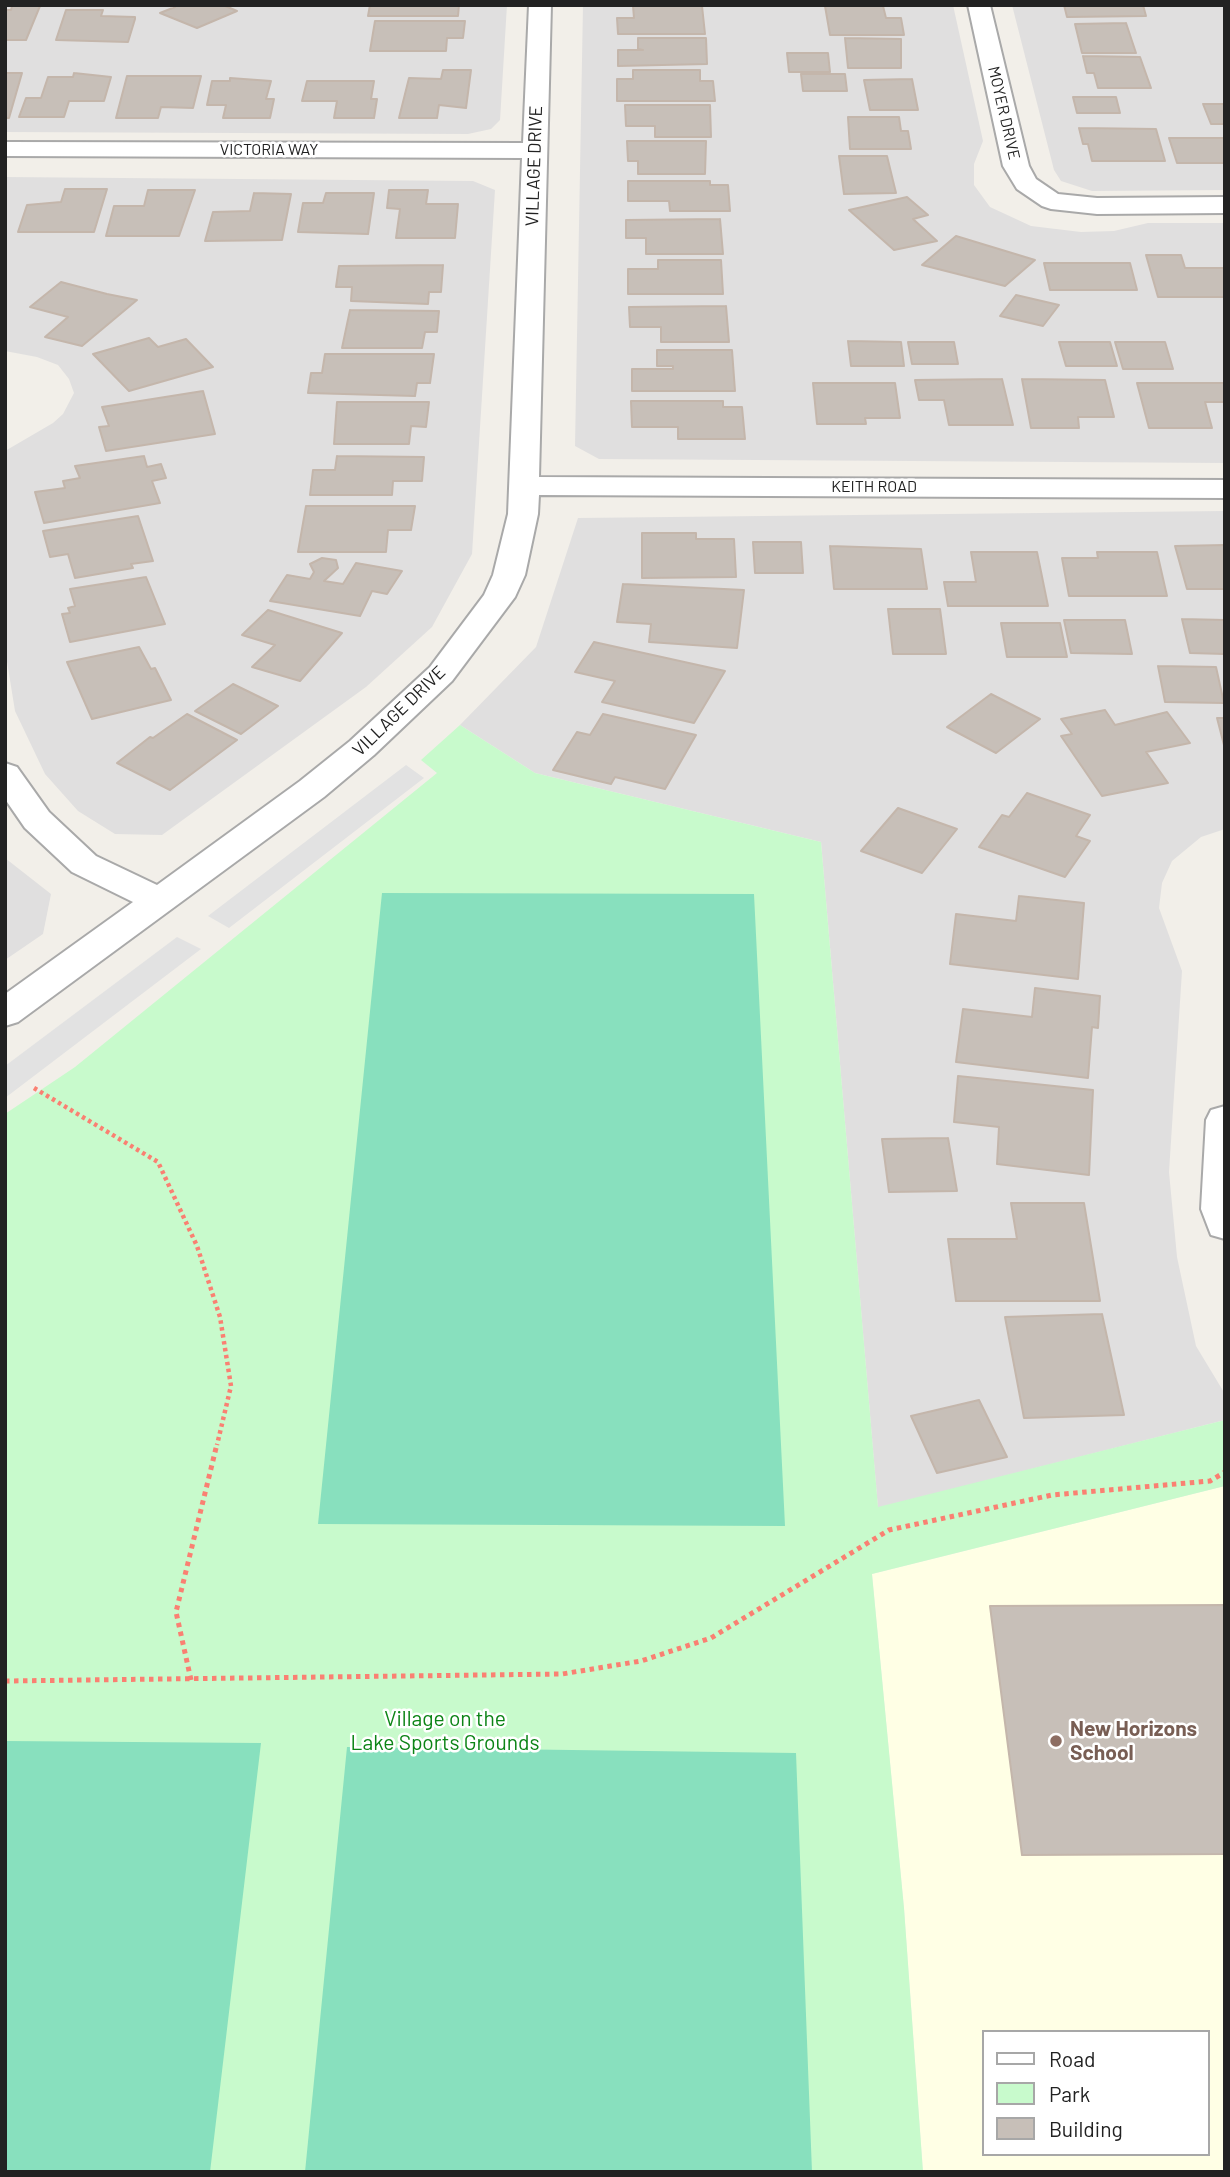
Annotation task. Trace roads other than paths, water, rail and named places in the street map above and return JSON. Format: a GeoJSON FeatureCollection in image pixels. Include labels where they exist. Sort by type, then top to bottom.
{"type":"FeatureCollection","features":[{"type":"Feature","properties":{"kind":"street","name":"VILLAGE DRIVE"},"geometry":{"type":"LineString","coordinates":[[5,1013],[312,789],[362,748],[441,674],[499,597],[509,576],[523,514],[540,5]]}},
{"type":"Feature","properties":{"kind":"street","name":"MOYER DRIVE"},"geometry":{"type":"LineString","coordinates":[[979,5],[1016,166],[1026,184],[1052,201],[1097,206],[1225,205]]}},
{"type":"Feature","properties":{"kind":"street","name":"VICTORIA WAY"},"geometry":{"type":"LineString","coordinates":[[5,149],[534,150]]}},
{"type":"Feature","properties":{"kind":"street","name":"KEITH ROAD"},"geometry":{"type":"LineString","coordinates":[[524,486],[1225,489]]}},
{"type":"Feature","properties":{"kind":"street"},"geometry":{"type":"LineString","coordinates":[[5,774],[37,820],[84,864],[158,900]]}},
{"type":"Feature","properties":{"kind":"street"},"geometry":{"type":"LineString","coordinates":[[1225,1120],[1221,1209],[1225,1224]]}},
{"type":"Feature","properties":{"kind":"place","name":"New Horizons School"},"geometry":{"type":"Point","coordinates":[1056,1741]}},
{"type":"Feature","properties":{"kind":"park label","name":"Village on the Lake Sports Grounds"},"geometry":{"type":"Point","coordinates":[445,1731]}}]}
